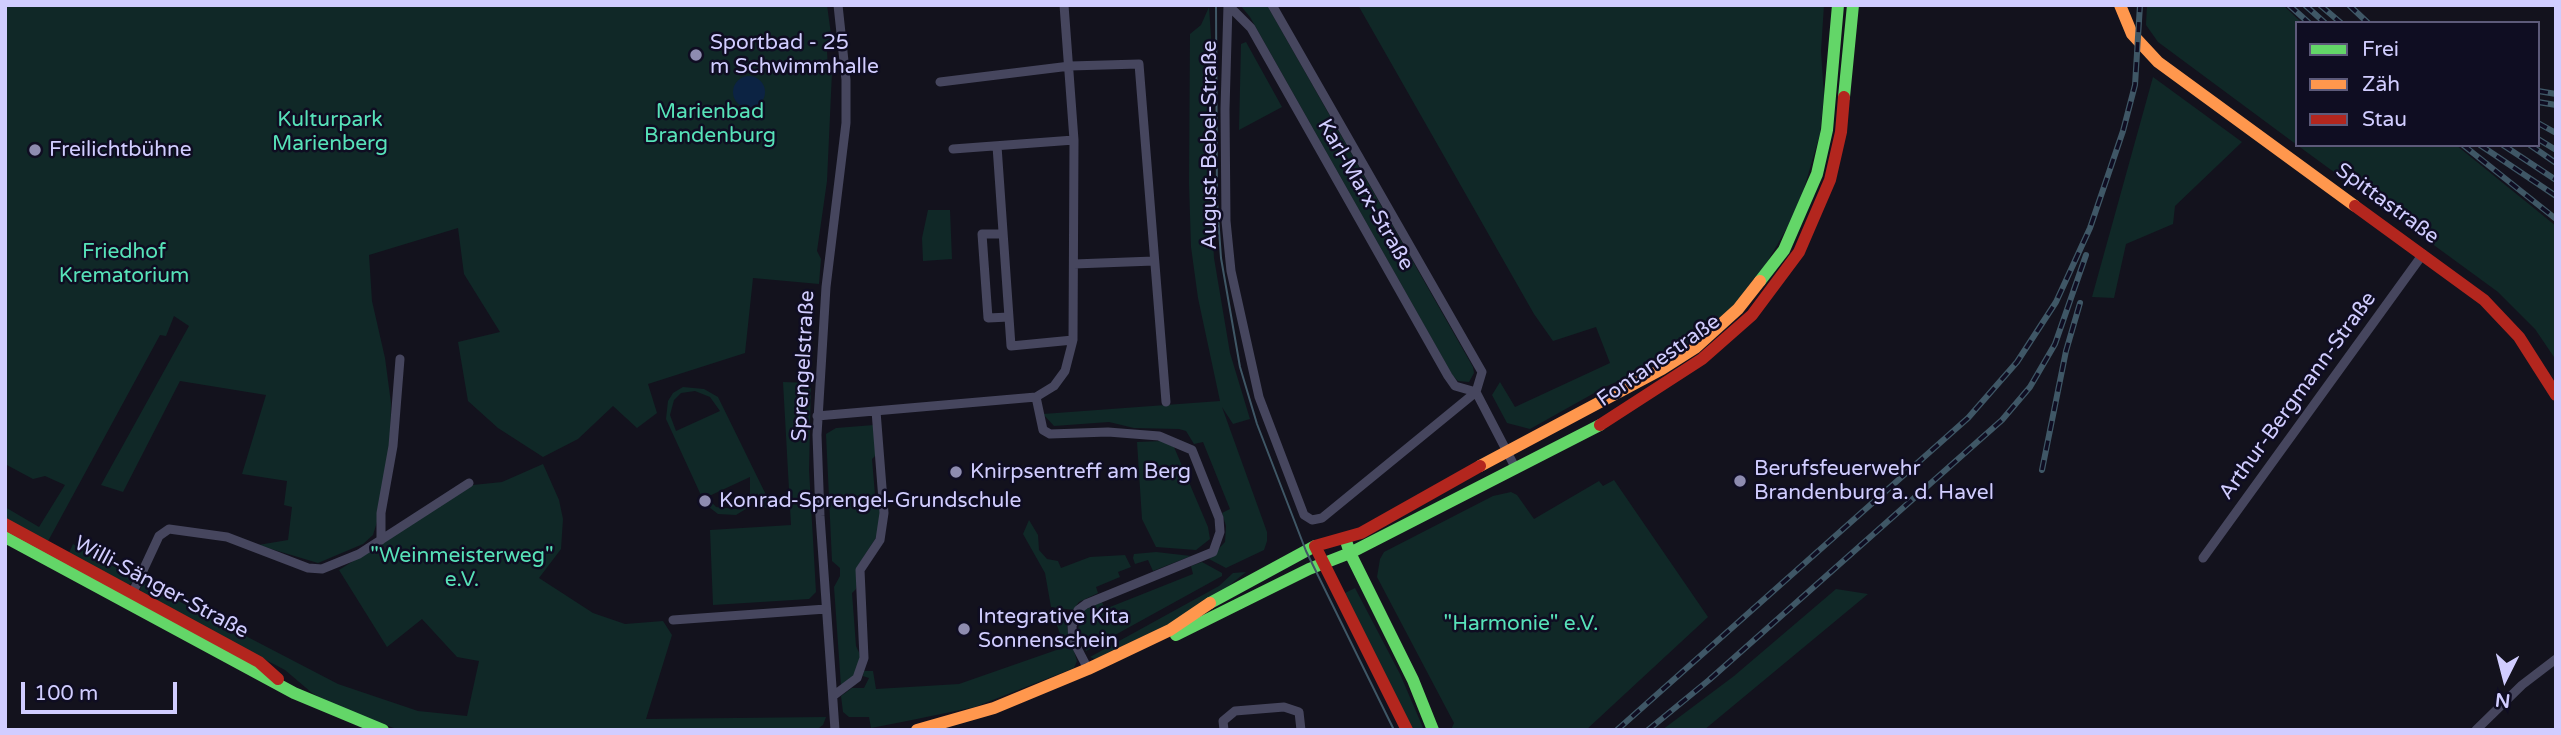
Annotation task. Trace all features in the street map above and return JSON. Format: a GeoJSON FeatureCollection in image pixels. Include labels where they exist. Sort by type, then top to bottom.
{"type":"FeatureCollection","features":[{"type":"Feature","properties":{"kind":"main road","name":"Fontanestraße"},"geometry":{"type":"LineString","coordinates":[[1344,538],[1417,504],[1452,481],[1685,355],[1738,309],[1768,273],[1798,221],[1819,166],[1829,111],[1838,5]]}},
{"type":"Feature","properties":{"kind":"main road","name":"Fontanestraße"},"geometry":{"type":"LineString","coordinates":[[1323,562],[1350,553],[1598,426],[1702,359],[1737,331],[1779,282],[1816,218],[1835,163],[1853,5]]}},
{"type":"Feature","properties":{"kind":"main road","name":"Spittastraße"},"geometry":{"type":"LineString","coordinates":[[2120,5],[2132,34],[2158,62],[2423,254],[2496,311],[2538,363],[2556,395]]}},
{"type":"Feature","properties":{"kind":"main road","name":"Willi-Sänger-Straße"},"geometry":{"type":"LineString","coordinates":[[5,524],[259,662],[294,693]]}},
{"type":"Feature","properties":{"kind":"main road","name":"Willi-Sänger-Straße"},"geometry":{"type":"LineString","coordinates":[[5,537],[294,693],[348,718],[383,730]]}},
{"type":"Feature","properties":{"kind":"main road"},"geometry":{"type":"LineString","coordinates":[[917,730],[1004,704],[1088,669],[1199,613],[1230,590],[1315,546],[1344,538],[1413,680],[1433,730]]}},
{"type":"Feature","properties":{"kind":"main road"},"geometry":{"type":"LineString","coordinates":[[1315,546],[1407,730]]}},
{"type":"Feature","properties":{"kind":"main road"},"geometry":{"type":"LineString","coordinates":[[1132,648],[1199,624],[1323,562]]}},
{"type":"Feature","properties":{"kind":"street","name":"Sprengelstraße"},"geometry":{"type":"LineString","coordinates":[[835,730],[817,469],[817,416],[826,287],[846,123],[846,80],[838,5]]}},
{"type":"Feature","properties":{"kind":"street"},"geometry":{"type":"LineString","coordinates":[[817,416],[1036,397],[1054,386],[1065,371],[1073,340],[1074,140],[1064,5]]}},
{"type":"Feature","properties":{"kind":"street","name":"Karl-Marx-Straße"},"geometry":{"type":"LineString","coordinates":[[1228,5],[1251,29],[1448,376],[1455,386],[1476,392]]}},
{"type":"Feature","properties":{"kind":"street","name":"August-Bebel-Straße"},"geometry":{"type":"LineString","coordinates":[[1228,5],[1226,221],[1231,271],[1259,397],[1304,515],[1312,520],[1322,517],[1476,392]]}},
{"type":"Feature","properties":{"kind":"street","name":"Karl-Marx-Straße"},"geometry":{"type":"LineString","coordinates":[[1272,5],[1482,372],[1476,392],[1516,469]]}},
{"type":"Feature","properties":{"kind":"street"},"geometry":{"type":"LineString","coordinates":[[940,82],[1070,66],[1139,64],[1166,402]]}},
{"type":"Feature","properties":{"kind":"street"},"geometry":{"type":"LineString","coordinates":[[953,149],[1074,140]]}},
{"type":"Feature","properties":{"kind":"street"},"geometry":{"type":"LineString","coordinates":[[996,146],[1011,346],[1073,340]]}},
{"type":"Feature","properties":{"kind":"street"},"geometry":{"type":"LineString","coordinates":[[1003,234],[982,234],[988,318],[1009,317]]}},
{"type":"Feature","properties":{"kind":"street","name":"Arthur-Bergmann-Straße"},"geometry":{"type":"LineString","coordinates":[[2203,558],[2423,254]]}},
{"type":"Feature","properties":{"kind":"street"},"geometry":{"type":"LineString","coordinates":[[1074,264],[1154,261]]}},
{"type":"Feature","properties":{"kind":"street"},"geometry":{"type":"LineString","coordinates":[[381,540],[382,503],[393,446],[400,359]]}},
{"type":"Feature","properties":{"kind":"street"},"geometry":{"type":"LineString","coordinates":[[1036,397],[1043,430],[1051,434],[1108,432],[1159,436],[1192,450],[1219,518],[1217,545],[1213,552],[1086,604],[1078,610],[1072,626],[1073,640],[1088,669]]}},
{"type":"Feature","properties":{"kind":"street"},"geometry":{"type":"LineString","coordinates":[[833,696],[857,678],[864,658],[860,570],[880,540],[884,520],[876,411]]}},
{"type":"Feature","properties":{"kind":"street"},"geometry":{"type":"LineString","coordinates":[[132,594],[159,536],[169,529],[227,537],[308,568],[322,569],[359,554],[469,482]]}},
{"type":"Feature","properties":{"kind":"street"},"geometry":{"type":"LineString","coordinates":[[673,620],[827,610]]}},
{"type":"Feature","properties":{"kind":"street"},"geometry":{"type":"LineString","coordinates":[[2476,730],[2522,685],[2556,659]]}},
{"type":"Feature","properties":{"kind":"street"},"geometry":{"type":"LineString","coordinates":[[1224,730],[1223,721],[1235,711],[1284,707],[1299,712],[1301,730]]}},
{"type":"Feature","properties":{"kind":"green space"},"geometry":{"type":"Polygon","coordinates":[[[5,5],[827,5],[833,49],[827,51],[828,69],[832,72],[827,181],[817,251],[821,259],[819,284],[753,278],[745,353],[648,384],[657,413],[637,428],[613,406],[578,439],[543,457],[498,428],[468,401],[458,342],[500,332],[464,274],[458,228],[369,255],[372,301],[385,358],[391,403],[390,444],[373,535],[363,544],[318,563],[258,545],[288,540],[292,507],[284,505],[287,481],[242,474],[266,395],[180,381],[123,492],[101,485],[189,326],[174,316],[166,336],[160,335],[47,543],[5,519],[5,507],[39,527],[65,485],[45,476],[33,479],[5,464],[5,5]]]}},
{"type":"Feature","properties":{"kind":"green space"},"geometry":{"type":"Polygon","coordinates":[[[1240,5],[1268,7],[1473,367],[1474,373],[1469,382],[1458,381],[1453,376],[1250,17],[1240,5]]]}},
{"type":"Feature","properties":{"kind":"green space"},"geometry":{"type":"Polygon","coordinates":[[[1358,5],[1824,5],[1821,51],[1824,96],[1820,134],[1798,209],[1766,264],[1741,298],[1716,323],[1669,358],[1605,387],[1530,429],[1507,423],[1492,395],[1500,382],[1515,407],[1610,363],[1596,327],[1553,341],[1534,314],[1358,5]]]}},
{"type":"Feature","properties":{"kind":"green space"},"geometry":{"type":"Polygon","coordinates":[[[2147,5],[2283,5],[2300,21],[2295,21],[2295,144],[2158,42],[2146,25],[2147,5]]]}},
{"type":"Feature","properties":{"kind":"green space"},"geometry":{"type":"Polygon","coordinates":[[[1209,7],[1212,51],[1209,173],[1214,258],[1230,353],[1250,419],[1233,424],[1222,407],[1267,532],[1264,550],[1226,568],[1209,559],[1225,542],[1226,526],[1222,513],[1230,509],[1203,442],[1194,444],[1186,431],[1179,429],[1134,428],[1109,422],[1054,426],[1043,414],[1220,401],[1198,298],[1191,247],[1189,183],[1190,34],[1201,25],[1209,7]]]}},
{"type":"Feature","properties":{"kind":"green space"},"geometry":{"type":"Polygon","coordinates":[[[1246,42],[1282,107],[1239,130],[1241,44],[1246,42]]]}},
{"type":"Feature","properties":{"kind":"green space"},"geometry":{"type":"Polygon","coordinates":[[[2153,77],[2242,142],[2175,206],[2173,224],[2126,244],[2114,298],[2092,297],[2153,77]]]}},
{"type":"Feature","properties":{"kind":"green space"},"geometry":{"type":"Polygon","coordinates":[[[2300,147],[2458,147],[2556,226],[2556,360],[2535,329],[2498,292],[2300,147]]]}},
{"type":"Feature","properties":{"kind":"green space"},"geometry":{"type":"Polygon","coordinates":[[[928,210],[950,210],[952,259],[923,261],[922,238],[928,210]]]}},
{"type":"Feature","properties":{"kind":"green space"},"geometry":{"type":"Polygon","coordinates":[[[783,382],[811,383],[809,470],[816,592],[809,599],[713,605],[710,530],[791,525],[783,382]]]}},
{"type":"Feature","properties":{"kind":"green space"},"geometry":{"type":"Polygon","coordinates":[[[683,387],[704,389],[718,397],[771,505],[765,508],[757,493],[749,507],[736,515],[718,514],[705,504],[666,419],[668,401],[673,393],[683,387]],[[695,391],[681,393],[674,400],[670,415],[676,431],[720,411],[710,397],[695,391]],[[750,477],[707,497],[716,507],[738,509],[750,497],[750,477]]]}},
{"type":"Feature","properties":{"kind":"green space"},"geometry":{"type":"Polygon","coordinates":[[[874,425],[877,454],[872,459],[876,507],[881,511],[879,533],[859,564],[856,589],[852,593],[856,646],[861,657],[855,675],[841,686],[834,587],[840,576],[840,568],[832,561],[826,434],[836,428],[874,425]]]}},
{"type":"Feature","properties":{"kind":"green space"},"geometry":{"type":"Polygon","coordinates":[[[1162,441],[1174,447],[1208,527],[1210,539],[1196,550],[1156,547],[1142,519],[1137,442],[1162,441]]]}},
{"type":"Feature","properties":{"kind":"green space","name":"\"Weinmeisterweg\" e.V."},"geometry":{"type":"Polygon","coordinates":[[[543,464],[559,500],[563,519],[561,549],[539,578],[593,613],[625,624],[663,621],[672,635],[646,719],[826,717],[823,725],[816,730],[397,729],[346,712],[312,693],[285,670],[145,597],[140,590],[142,582],[338,684],[418,711],[467,716],[479,661],[457,657],[422,619],[387,647],[339,570],[473,485],[502,482],[543,464]]]}},
{"type":"Feature","properties":{"kind":"green space","name":"\"Harmonie\" e.V."},"geometry":{"type":"Polygon","coordinates":[[[1614,480],[1708,617],[1586,730],[1451,730],[1454,723],[1377,577],[1384,552],[1493,496],[1511,492],[1517,495],[1534,519],[1599,481],[1603,486],[1614,480]]]}},
{"type":"Feature","properties":{"kind":"green space"},"geometry":{"type":"Polygon","coordinates":[[[1029,520],[1038,535],[1039,550],[1047,559],[1058,561],[1061,568],[1090,557],[1125,555],[1131,567],[1118,572],[1120,577],[1096,587],[1098,593],[1079,602],[1073,610],[1051,607],[1045,573],[1023,534],[1029,520]]]}},
{"type":"Feature","properties":{"kind":"green space"},"geometry":{"type":"Polygon","coordinates":[[[73,544],[135,578],[132,583],[128,585],[68,555],[73,544]]]}},
{"type":"Feature","properties":{"kind":"green space"},"geometry":{"type":"Polygon","coordinates":[[[1156,552],[1191,556],[1153,571],[1148,560],[1135,564],[1134,554],[1156,552]]]}},
{"type":"Feature","properties":{"kind":"green space"},"geometry":{"type":"Polygon","coordinates":[[[1202,562],[1222,573],[1222,576],[1086,651],[1077,632],[1084,610],[1102,602],[1105,609],[1193,574],[1191,566],[1202,562]]]}},
{"type":"Feature","properties":{"kind":"green space"},"geometry":{"type":"Polygon","coordinates":[[[1246,572],[1200,609],[1095,659],[1090,657],[1219,586],[1233,573],[1246,572]]]}},
{"type":"Feature","properties":{"kind":"green space"},"geometry":{"type":"Polygon","coordinates":[[[1355,588],[1400,674],[1424,730],[1412,730],[1343,594],[1355,588]]]}},
{"type":"Feature","properties":{"kind":"green space"},"geometry":{"type":"Polygon","coordinates":[[[1836,589],[1868,594],[1704,730],[1662,730],[1734,676],[1836,589]]]}},
{"type":"Feature","properties":{"kind":"green space"},"geometry":{"type":"Polygon","coordinates":[[[1052,612],[1071,616],[1067,627],[1077,661],[1074,668],[975,707],[871,728],[869,717],[849,717],[843,712],[841,696],[852,688],[864,688],[869,678],[863,676],[864,671],[873,671],[876,689],[959,684],[1065,647],[1052,612]]]}},
{"type":"Feature","properties":{"kind":"water"},"geometry":{"type":"Polygon","coordinates":[[[749,76],[760,81],[765,92],[760,103],[749,108],[738,103],[733,92],[738,81],[749,76]]]}},
{"type":"Feature","properties":{"kind":"tram line"},"geometry":{"type":"LineString","coordinates":[[1216,5],[1217,202],[1221,258],[1240,367],[1257,424],[1306,551],[1394,730]]}},
{"type":"Feature","properties":{"kind":"railway"},"geometry":{"type":"LineString","coordinates":[[1617,730],[1968,418],[2017,362],[2056,302],[2090,228],[2123,131],[2135,85],[2140,5]]}},
{"type":"Feature","properties":{"kind":"railway"},"geometry":{"type":"LineString","coordinates":[[2289,5],[2307,21]]}},
{"type":"Feature","properties":{"kind":"railway"},"geometry":{"type":"LineString","coordinates":[[2305,5],[2323,21]]}},
{"type":"Feature","properties":{"kind":"railway"},"geometry":{"type":"LineString","coordinates":[[2320,5],[2339,21]]}},
{"type":"Feature","properties":{"kind":"railway"},"geometry":{"type":"LineString","coordinates":[[2349,5],[2366,21]]}},
{"type":"Feature","properties":{"kind":"railway"},"geometry":{"type":"LineString","coordinates":[[2540,91],[2556,94]]}},
{"type":"Feature","properties":{"kind":"railway"},"geometry":{"type":"LineString","coordinates":[[2540,102],[2556,105]]}},
{"type":"Feature","properties":{"kind":"railway"},"geometry":{"type":"LineString","coordinates":[[2540,124],[2556,133]]}},
{"type":"Feature","properties":{"kind":"railway"},"geometry":{"type":"LineString","coordinates":[[2540,140],[2556,150]]}},
{"type":"Feature","properties":{"kind":"railway"},"geometry":{"type":"LineString","coordinates":[[2466,147],[2556,219]]}},
{"type":"Feature","properties":{"kind":"railway"},"geometry":{"type":"LineString","coordinates":[[2483,147],[2556,196]]}},
{"type":"Feature","properties":{"kind":"railway"},"geometry":{"type":"LineString","coordinates":[[2506,147],[2556,180]]}},
{"type":"Feature","properties":{"kind":"railway"},"geometry":{"type":"LineString","coordinates":[[2533,147],[2556,163]]}},
{"type":"Feature","properties":{"kind":"railway"},"geometry":{"type":"LineString","coordinates":[[1648,730],[1709,680],[2002,420],[2030,387],[2055,344],[2086,255]]}},
{"type":"Feature","properties":{"kind":"railway"},"geometry":{"type":"LineString","coordinates":[[2042,470],[2066,351],[2080,303]]}},
{"type":"Feature","properties":{"kind":"traffic: fast"},"geometry":{"type":"LineString","coordinates":[[1760,281],[1784,250],[1817,174],[1827,130],[1838,5]]}},
{"type":"Feature","properties":{"kind":"traffic: fast"},"geometry":{"type":"LineString","coordinates":[[1844,97],[1853,5]]}},
{"type":"Feature","properties":{"kind":"traffic: fast"},"geometry":{"type":"LineString","coordinates":[[1433,730],[1413,680],[1350,553],[1600,425]]}},
{"type":"Feature","properties":{"kind":"traffic: fast"},"geometry":{"type":"LineString","coordinates":[[5,537],[294,693],[383,730]]}},
{"type":"Feature","properties":{"kind":"traffic: fast"},"geometry":{"type":"LineString","coordinates":[[1176,635],[1309,569],[1350,553],[1347,544]]}},
{"type":"Feature","properties":{"kind":"traffic: fast"},"geometry":{"type":"LineString","coordinates":[[1210,603],[1315,546]]}},
{"type":"Feature","properties":{"kind":"traffic: slow"},"geometry":{"type":"LineString","coordinates":[[2120,5],[2132,34],[2158,62],[2355,206]]}},
{"type":"Feature","properties":{"kind":"traffic: slow"},"geometry":{"type":"LineString","coordinates":[[1480,466],[1662,369],[1695,348],[1738,309],[1760,281]]}},
{"type":"Feature","properties":{"kind":"traffic: slow"},"geometry":{"type":"LineString","coordinates":[[917,730],[994,708],[1088,669],[1170,630],[1210,603]]}},
{"type":"Feature","properties":{"kind":"traffic: jam"},"geometry":{"type":"LineString","coordinates":[[1600,425],[1702,359],[1752,315],[1799,252],[1830,180],[1841,132],[1844,97]]}},
{"type":"Feature","properties":{"kind":"traffic: jam"},"geometry":{"type":"LineString","coordinates":[[2355,206],[2484,300],[2519,337],[2556,395]]}},
{"type":"Feature","properties":{"kind":"traffic: jam"},"geometry":{"type":"LineString","coordinates":[[1407,730],[1315,546],[1361,533],[1480,466]]}},
{"type":"Feature","properties":{"kind":"traffic: jam"},"geometry":{"type":"LineString","coordinates":[[5,524],[259,662],[278,679]]}},
{"type":"Feature","properties":{"kind":"place","name":"Sportbad - 25 m Schwimmhalle"},"geometry":{"type":"Point","coordinates":[696,55]}},
{"type":"Feature","properties":{"kind":"place","name":"Freilichtbühne"},"geometry":{"type":"Point","coordinates":[35,150]}},
{"type":"Feature","properties":{"kind":"place","name":"Knirpsentreff am Berg"},"geometry":{"type":"Point","coordinates":[956,472]}},
{"type":"Feature","properties":{"kind":"place","name":"Berufsfeuerwehr Brandenburg a. d. Havel"},"geometry":{"type":"Point","coordinates":[1740,481]}},
{"type":"Feature","properties":{"kind":"place","name":"Konrad-Sprengel-Grundschule"},"geometry":{"type":"Point","coordinates":[705,501]}},
{"type":"Feature","properties":{"kind":"place","name":"Integrative Kita Sonnenschein"},"geometry":{"type":"Point","coordinates":[964,629]}},
{"type":"Feature","properties":{"kind":"park label","name":"Marienbad Brandenburg"},"geometry":{"type":"Point","coordinates":[710,124]}},
{"type":"Feature","properties":{"kind":"park label","name":"Kulturpark Marienberg"},"geometry":{"type":"Point","coordinates":[330,132]}},
{"type":"Feature","properties":{"kind":"park label","name":"Friedhof Krematorium"},"geometry":{"type":"Point","coordinates":[124,264]}}]}
